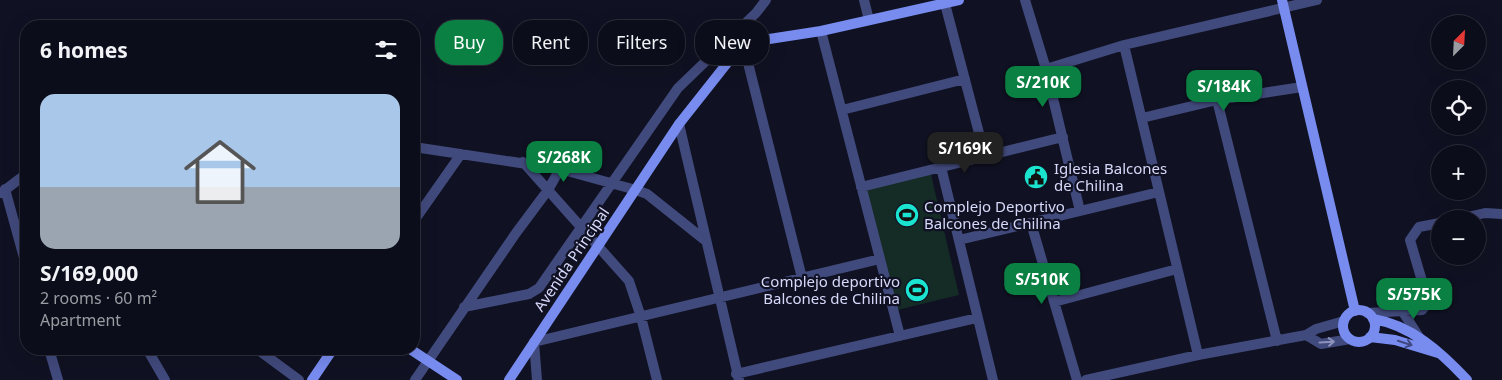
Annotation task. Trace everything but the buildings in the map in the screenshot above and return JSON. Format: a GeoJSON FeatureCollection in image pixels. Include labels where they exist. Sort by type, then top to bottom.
{"type":"FeatureCollection","features":[{"type":"Feature","properties":{"kind":"street"},"geometry":{"type":"LineString","coordinates":[[464,307],[529,294],[539,288],[582,229],[678,88],[756,13],[766,0]]}},
{"type":"Feature","properties":{"kind":"street"},"geometry":{"type":"LineString","coordinates":[[864,0],[869,20]]}},
{"type":"Feature","properties":{"kind":"street"},"geometry":{"type":"LineString","coordinates":[[769,39],[821,31],[959,0]]}},
{"type":"Feature","properties":{"kind":"street"},"geometry":{"type":"LineString","coordinates":[[1025,0],[1046,69],[1080,211]]}},
{"type":"Feature","properties":{"kind":"street"},"geometry":{"type":"LineString","coordinates":[[1046,69],[1124,45],[1283,4],[1317,0]]}},
{"type":"Feature","properties":{"kind":"street"},"geometry":{"type":"LineString","coordinates":[[945,2],[985,156]]}},
{"type":"Feature","properties":{"kind":"street"},"geometry":{"type":"LineString","coordinates":[[1283,4],[1355,311]]}},
{"type":"Feature","properties":{"kind":"street"},"geometry":{"type":"LineString","coordinates":[[821,31],[900,336]]}},
{"type":"Feature","properties":{"kind":"street"},"geometry":{"type":"LineString","coordinates":[[1124,45],[1198,355]]}},
{"type":"Feature","properties":{"kind":"street","name":"Avenida Principal"},"geometry":{"type":"LineString","coordinates":[[509,380],[679,124],[726,65]]}},
{"type":"Feature","properties":{"kind":"street"},"geometry":{"type":"LineString","coordinates":[[749,65],[802,278]]}},
{"type":"Feature","properties":{"kind":"street"},"geometry":{"type":"LineString","coordinates":[[842,110],[965,79]]}},
{"type":"Feature","properties":{"kind":"street"},"geometry":{"type":"LineString","coordinates":[[1142,118],[1217,100],[1302,87]]}},
{"type":"Feature","properties":{"kind":"street"},"geometry":{"type":"LineString","coordinates":[[1217,100],[1277,341]]}},
{"type":"Feature","properties":{"kind":"street"},"geometry":{"type":"LineString","coordinates":[[679,124],[738,377],[977,318]]}},
{"type":"Feature","properties":{"kind":"street"},"geometry":{"type":"LineString","coordinates":[[862,187],[1063,137]]}},
{"type":"Feature","properties":{"kind":"street"},"geometry":{"type":"LineString","coordinates":[[420,148],[560,169],[636,190],[647,194],[706,241]]}},
{"type":"Feature","properties":{"kind":"street"},"geometry":{"type":"LineString","coordinates":[[420,213],[461,154]]}},
{"type":"Feature","properties":{"kind":"street"},"geometry":{"type":"LineString","coordinates":[[523,162],[629,281],[641,316],[657,380]]}},
{"type":"Feature","properties":{"kind":"street"},"geometry":{"type":"LineString","coordinates":[[941,167],[993,380]]}},
{"type":"Feature","properties":{"kind":"street"},"geometry":{"type":"LineString","coordinates":[[414,380],[548,190],[560,169]]}},
{"type":"Feature","properties":{"kind":"street"},"geometry":{"type":"LineString","coordinates":[[20,178],[3,191],[20,246]]}},
{"type":"Feature","properties":{"kind":"street"},"geometry":{"type":"LineString","coordinates":[[959,240],[1159,192]]}},
{"type":"Feature","properties":{"kind":"street"},"geometry":{"type":"LineString","coordinates":[[1486,213],[1502,214]]}},
{"type":"Feature","properties":{"kind":"street"},"geometry":{"type":"LineString","coordinates":[[1031,223],[1077,380]]}},
{"type":"Feature","properties":{"kind":"street"},"geometry":{"type":"LineString","coordinates":[[1370,316],[1401,309],[1422,310],[1427,304],[1427,298],[1410,240],[1419,227],[1431,225]]}},
{"type":"Feature","properties":{"kind":"street"},"geometry":{"type":"LineString","coordinates":[[537,380],[534,342],[880,259]]}},
{"type":"Feature","properties":{"kind":"street"},"geometry":{"type":"LineString","coordinates":[[1054,302],[1177,269]]}},
{"type":"Feature","properties":{"kind":"street"},"geometry":{"type":"LineString","coordinates":[[1401,309],[1419,337]]}},
{"type":"Feature","properties":{"kind":"street"},"geometry":{"type":"LineString","coordinates":[[1350,339],[1344,331],[1344,321],[1348,315],[1355,311],[1398,325],[1419,337],[1467,380]]}},
{"type":"Feature","properties":{"kind":"street"},"geometry":{"type":"LineString","coordinates":[[1370,316],[1374,332],[1370,338]]}},
{"type":"Feature","properties":{"kind":"street"},"geometry":{"type":"LineString","coordinates":[[1086,380],[1198,355],[1306,336],[1316,329],[1344,321]]}},
{"type":"Feature","properties":{"kind":"street"},"geometry":{"type":"LineString","coordinates":[[1306,336],[1321,344],[1350,339],[1361,342],[1370,338],[1395,340],[1438,354]]}},
{"type":"Feature","properties":{"kind":"street"},"geometry":{"type":"LineString","coordinates":[[51,355],[58,380]]}},
{"type":"Feature","properties":{"kind":"street"},"geometry":{"type":"LineString","coordinates":[[150,355],[166,380]]}},
{"type":"Feature","properties":{"kind":"street"},"geometry":{"type":"LineString","coordinates":[[265,355],[299,380]]}},
{"type":"Feature","properties":{"kind":"street"},"geometry":{"type":"LineString","coordinates":[[312,380],[329,355]]}},
{"type":"Feature","properties":{"kind":"street"},"geometry":{"type":"LineString","coordinates":[[418,355],[457,380]]}},
{"type":"Feature","properties":{"kind":"green space","name":"Complejo Deportivo Balcones de Chilina"},"geometry":{"type":"Polygon","coordinates":[[[930,170],[959,295],[897,310],[865,186],[930,170]]]}},
{"type":"Feature","properties":{"kind":"place","name":"Iglesia Balcones de Chilina"},"geometry":{"type":"Point","coordinates":[1036,177]}},
{"type":"Feature","properties":{"kind":"place","name":"Complejo Deportivo Balcones de Chilina"},"geometry":{"type":"Point","coordinates":[907,215]}},
{"type":"Feature","properties":{"kind":"place","name":"Complejo deportivo Balcones de Chilina"},"geometry":{"type":"Point","coordinates":[917,290]}}]}
